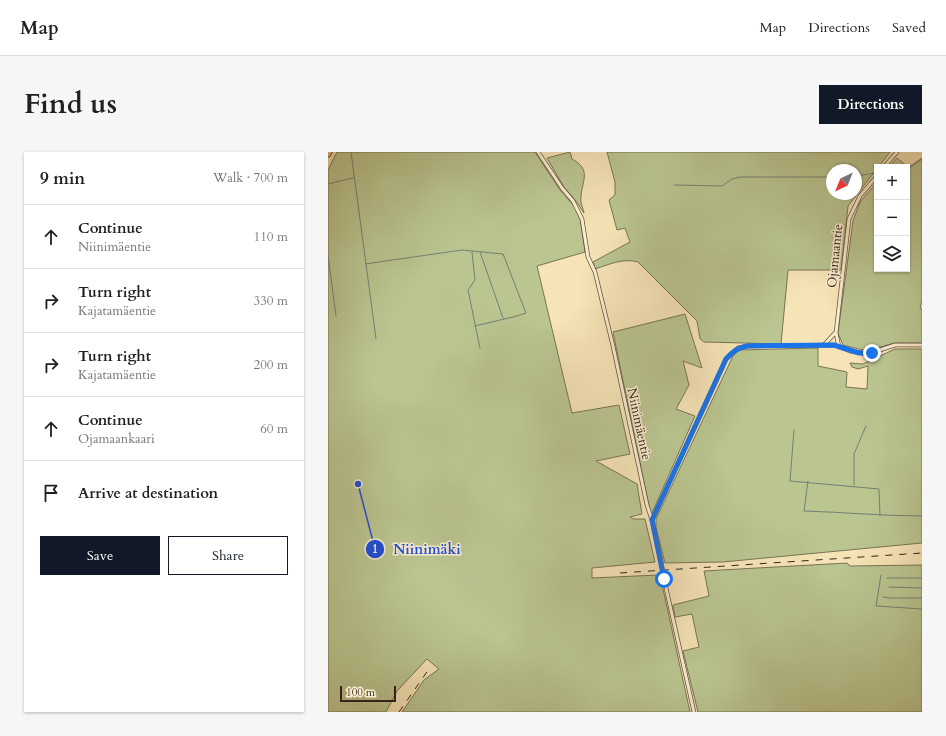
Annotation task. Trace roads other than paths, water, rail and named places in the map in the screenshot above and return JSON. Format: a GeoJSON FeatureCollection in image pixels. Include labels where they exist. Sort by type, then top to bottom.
{"type":"FeatureCollection","features":[{"type":"Feature","properties":{"kind":"street","name":"Niinimäentie"},"geometry":{"type":"LineString","coordinates":[[538,152],[576,206],[582,219],[588,258],[595,272],[613,346],[694,712]]}},
{"type":"Feature","properties":{"kind":"street"},"geometry":{"type":"LineString","coordinates":[[887,164],[897,152]]}},
{"type":"Feature","properties":{"kind":"street","name":"Ojamaantie"},"geometry":{"type":"LineString","coordinates":[[839,347],[836,333],[849,219],[860,196],[874,180]]}},
{"type":"Feature","properties":{"kind":"street"},"geometry":{"type":"LineString","coordinates":[[823,346],[836,333]]}},
{"type":"Feature","properties":{"kind":"street"},"geometry":{"type":"LineString","coordinates":[[652,520],[726,359],[738,348],[747,346],[834,345],[855,352],[868,354],[895,345],[922,346]]}},
{"type":"Feature","properties":{"kind":"waterway"},"geometry":{"type":"LineString","coordinates":[[351,152],[376,339]]}},
{"type":"Feature","properties":{"kind":"waterway"},"geometry":{"type":"LineString","coordinates":[[910,165],[922,158]]}},
{"type":"Feature","properties":{"kind":"waterway"},"geometry":{"type":"LineString","coordinates":[[862,175],[874,173]]}},
{"type":"Feature","properties":{"kind":"waterway"},"geometry":{"type":"LineString","coordinates":[[674,185],[722,186],[732,179],[740,177],[826,177]]}},
{"type":"Feature","properties":{"kind":"waterway"},"geometry":{"type":"LineString","coordinates":[[328,184],[353,178]]}},
{"type":"Feature","properties":{"kind":"waterway"},"geometry":{"type":"LineString","coordinates":[[365,264],[462,250],[503,254],[526,313],[475,326]]}},
{"type":"Feature","properties":{"kind":"waterway"},"geometry":{"type":"LineString","coordinates":[[472,252],[475,280],[468,290],[480,348]]}},
{"type":"Feature","properties":{"kind":"waterway"},"geometry":{"type":"LineString","coordinates":[[480,252],[503,318]]}},
{"type":"Feature","properties":{"kind":"waterway"},"geometry":{"type":"LineString","coordinates":[[328,255],[336,316]]}},
{"type":"Feature","properties":{"kind":"waterway"},"geometry":{"type":"LineString","coordinates":[[854,485],[854,454],[866,426]]}},
{"type":"Feature","properties":{"kind":"waterway"},"geometry":{"type":"LineString","coordinates":[[794,430],[790,481],[879,489],[880,516]]}},
{"type":"Feature","properties":{"kind":"waterway"},"geometry":{"type":"LineString","coordinates":[[808,481],[804,511],[922,516]]}},
{"type":"Feature","properties":{"kind":"waterway"},"geometry":{"type":"LineString","coordinates":[[881,575],[876,606],[922,609]]}},
{"type":"Feature","properties":{"kind":"waterway"},"geometry":{"type":"LineString","coordinates":[[887,578],[922,578]]}},
{"type":"Feature","properties":{"kind":"waterway"},"geometry":{"type":"LineString","coordinates":[[889,587],[922,588]]}},
{"type":"Feature","properties":{"kind":"waterway"},"geometry":{"type":"LineString","coordinates":[[883,597],[922,598]]}},
{"type":"Feature","properties":{"kind":"railway"},"geometry":{"type":"LineString","coordinates":[[620,573],[922,553]]}},
{"type":"Feature","properties":{"kind":"railway"},"geometry":{"type":"LineString","coordinates":[[399,712],[431,666]]}},
{"type":"Feature","properties":{"kind":"place","name":"Niinimäki"},"geometry":{"type":"Point","coordinates":[358,484]}}]}
